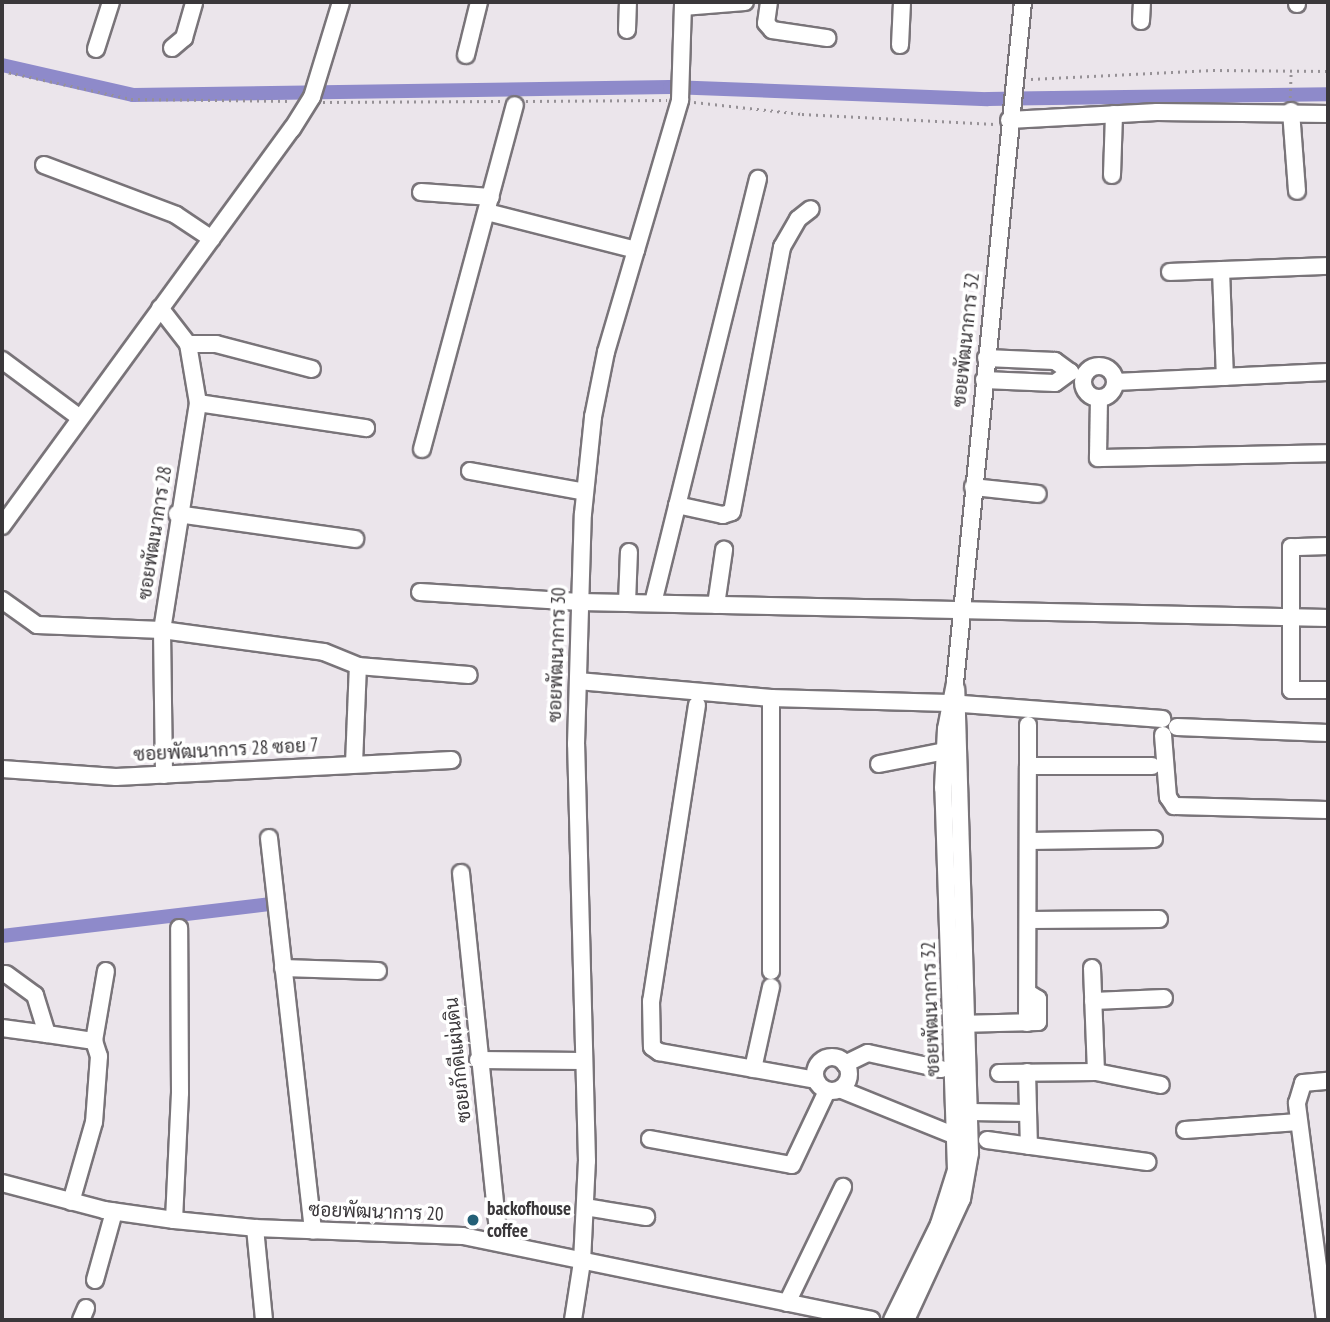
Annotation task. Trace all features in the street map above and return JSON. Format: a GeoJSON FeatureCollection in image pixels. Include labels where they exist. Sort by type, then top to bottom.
{"type":"FeatureCollection","features":[{"type":"Feature","properties":{"kind":"street"},"geometry":{"type":"LineString","coordinates":[[96,50],[111,2]]}},
{"type":"Feature","properties":{"kind":"street"},"geometry":{"type":"LineString","coordinates":[[172,48],[184,38],[194,2]]}},
{"type":"Feature","properties":{"kind":"street"},"geometry":{"type":"LineString","coordinates":[[2,526],[8,503],[80,418],[212,239],[310,99],[341,2]]}},
{"type":"Feature","properties":{"kind":"street"},"geometry":{"type":"LineString","coordinates":[[466,55],[479,2]]}},
{"type":"Feature","properties":{"kind":"street"},"geometry":{"type":"LineString","coordinates":[[627,30],[628,2]]}},
{"type":"Feature","properties":{"kind":"street"},"geometry":{"type":"LineString","coordinates":[[683,4],[745,2]]}},
{"type":"Feature","properties":{"kind":"street"},"geometry":{"type":"LineString","coordinates":[[769,2],[766,23],[772,30],[827,38]]}},
{"type":"Feature","properties":{"kind":"street"},"geometry":{"type":"LineString","coordinates":[[900,46],[902,2]]}},
{"type":"Feature","properties":{"kind":"street","name":"ซอยพัฒนาการ 32"},"geometry":{"type":"LineString","coordinates":[[953,856],[955,684],[1009,119],[1023,2]]}},
{"type":"Feature","properties":{"kind":"street"},"geometry":{"type":"LineString","coordinates":[[1141,21],[1142,2]]}},
{"type":"Feature","properties":{"kind":"street","name":"ซอยพัฒนาการ 30"},"geometry":{"type":"LineString","coordinates":[[573,1320],[582,1262],[585,1207],[578,681],[585,492],[593,417],[606,352],[680,100],[683,4]]}},
{"type":"Feature","properties":{"kind":"street"},"geometry":{"type":"LineString","coordinates":[[422,449],[515,105]]}},
{"type":"Feature","properties":{"kind":"street"},"geometry":{"type":"LineString","coordinates":[[1291,109],[1297,191]]}},
{"type":"Feature","properties":{"kind":"street"},"geometry":{"type":"LineString","coordinates":[[1009,119],[1291,109],[1328,114]]}},
{"type":"Feature","properties":{"kind":"street"},"geometry":{"type":"LineString","coordinates":[[1112,175],[1114,114]]}},
{"type":"Feature","properties":{"kind":"street"},"geometry":{"type":"LineString","coordinates":[[44,165],[176,215],[212,239]]}},
{"type":"Feature","properties":{"kind":"street"},"geometry":{"type":"LineString","coordinates":[[653,603],[758,179]]}},
{"type":"Feature","properties":{"kind":"street"},"geometry":{"type":"LineString","coordinates":[[421,192],[489,204],[636,250]]}},
{"type":"Feature","properties":{"kind":"street"},"geometry":{"type":"LineString","coordinates":[[677,505],[723,515],[732,512],[782,247],[792,226],[811,209]]}},
{"type":"Feature","properties":{"kind":"street"},"geometry":{"type":"LineString","coordinates":[[1170,272],[1328,266]]}},
{"type":"Feature","properties":{"kind":"street"},"geometry":{"type":"LineString","coordinates":[[1221,270],[1225,377]]}},
{"type":"Feature","properties":{"kind":"street","name":"ซอยพัฒนาการ 28"},"geometry":{"type":"LineString","coordinates":[[160,309],[188,344],[198,403],[177,514],[162,630],[164,775]]}},
{"type":"Feature","properties":{"kind":"street"},"geometry":{"type":"LineString","coordinates":[[188,344],[216,344],[312,369]]}},
{"type":"Feature","properties":{"kind":"street"},"geometry":{"type":"LineString","coordinates":[[986,358],[1055,362],[1077,374],[1086,391],[1099,398]]}},
{"type":"Feature","properties":{"kind":"street"},"geometry":{"type":"LineString","coordinates":[[2,360],[80,418]]}},
{"type":"Feature","properties":{"kind":"street"},"geometry":{"type":"LineString","coordinates":[[984,380],[1055,383],[1102,367],[1115,382]]}},
{"type":"Feature","properties":{"kind":"street"},"geometry":{"type":"LineString","coordinates":[[1115,382],[1328,372]]}},
{"type":"Feature","properties":{"kind":"street"},"geometry":{"type":"LineString","coordinates":[[1099,398],[1112,391],[1115,382]]}},
{"type":"Feature","properties":{"kind":"street"},"geometry":{"type":"LineString","coordinates":[[1099,398],[1098,458],[1328,453]]}},
{"type":"Feature","properties":{"kind":"street"},"geometry":{"type":"LineString","coordinates":[[198,403],[366,428]]}},
{"type":"Feature","properties":{"kind":"street"},"geometry":{"type":"LineString","coordinates":[[470,471],[585,492]]}},
{"type":"Feature","properties":{"kind":"street"},"geometry":{"type":"LineString","coordinates":[[973,487],[1038,494]]}},
{"type":"Feature","properties":{"kind":"street"},"geometry":{"type":"LineString","coordinates":[[177,514],[355,539]]}},
{"type":"Feature","properties":{"kind":"street"},"geometry":{"type":"LineString","coordinates":[[1328,546],[1291,547],[1291,690],[1328,691]]}},
{"type":"Feature","properties":{"kind":"street"},"geometry":{"type":"LineString","coordinates":[[716,605],[724,550]]}},
{"type":"Feature","properties":{"kind":"street"},"geometry":{"type":"LineString","coordinates":[[627,603],[629,552]]}},
{"type":"Feature","properties":{"kind":"street"},"geometry":{"type":"LineString","coordinates":[[420,592],[580,602],[1328,618]]}},
{"type":"Feature","properties":{"kind":"street"},"geometry":{"type":"LineString","coordinates":[[2,600],[32,624],[162,630],[324,652],[359,666],[469,675]]}},
{"type":"Feature","properties":{"kind":"street"},"geometry":{"type":"LineString","coordinates":[[354,764],[359,666]]}},
{"type":"Feature","properties":{"kind":"street"},"geometry":{"type":"LineString","coordinates":[[578,681],[771,698],[954,704],[1167,727],[1328,733]]}},
{"type":"Feature","properties":{"kind":"street"},"geometry":{"type":"LineString","coordinates":[[753,1069],[771,979],[771,698]]}},
{"type":"Feature","properties":{"kind":"street","name":"ซอยพัฒนาการ 32"},"geometry":{"type":"LineString","coordinates":[[906,1320],[962,1199],[971,1112],[961,1024],[945,751],[954,704]]}},
{"type":"Feature","properties":{"kind":"street"},"geometry":{"type":"LineString","coordinates":[[697,705],[649,1032],[652,1047],[659,1052],[753,1069],[829,1087],[956,1136]]}},
{"type":"Feature","properties":{"kind":"street"},"geometry":{"type":"LineString","coordinates":[[961,1024],[1027,1023],[1025,1002],[1030,995],[1028,724]]}},
{"type":"Feature","properties":{"kind":"street"},"geometry":{"type":"LineString","coordinates":[[1167,727],[1168,797],[1174,806],[1328,810]]}},
{"type":"Feature","properties":{"kind":"street"},"geometry":{"type":"LineString","coordinates":[[879,764],[945,751]]}},
{"type":"Feature","properties":{"kind":"street","name":"ซอยพัฒนาการ 28 ซอย 7"},"geometry":{"type":"LineString","coordinates":[[2,769],[116,777],[452,760]]}},
{"type":"Feature","properties":{"kind":"street"},"geometry":{"type":"LineString","coordinates":[[1028,766],[1152,766]]}},
{"type":"Feature","properties":{"kind":"street"},"geometry":{"type":"LineString","coordinates":[[269,838],[313,1231]]}},
{"type":"Feature","properties":{"kind":"street"},"geometry":{"type":"LineString","coordinates":[[1029,841],[1154,838]]}},
{"type":"Feature","properties":{"kind":"street","name":"ซอยภักดีแผ่นดิน"},"geometry":{"type":"LineString","coordinates":[[461,873],[478,1060],[499,1242]]}},
{"type":"Feature","properties":{"kind":"street"},"geometry":{"type":"LineString","coordinates":[[1029,920],[1159,919]]}},
{"type":"Feature","properties":{"kind":"street"},"geometry":{"type":"LineString","coordinates":[[173,1220],[180,1093],[179,928]]}},
{"type":"Feature","properties":{"kind":"street"},"geometry":{"type":"LineString","coordinates":[[283,968],[377,971]]}},
{"type":"Feature","properties":{"kind":"street"},"geometry":{"type":"LineString","coordinates":[[1092,968],[1096,1072]]}},
{"type":"Feature","properties":{"kind":"street"},"geometry":{"type":"LineString","coordinates":[[71,1202],[98,1102],[99,1056],[94,1041],[106,971]]}},
{"type":"Feature","properties":{"kind":"street"},"geometry":{"type":"LineString","coordinates":[[6,974],[35,995],[47,1034]]}},
{"type":"Feature","properties":{"kind":"street"},"geometry":{"type":"LineString","coordinates":[[1093,1001],[1164,998]]}},
{"type":"Feature","properties":{"kind":"street","name":"ซอยพัฒนาการ 32"},"geometry":{"type":"LineString","coordinates":[[892,1320],[952,1189],[961,1024]]}},
{"type":"Feature","properties":{"kind":"street"},"geometry":{"type":"LineString","coordinates":[[2,1028],[94,1041]]}},
{"type":"Feature","properties":{"kind":"street"},"geometry":{"type":"LineString","coordinates":[[845,1064],[867,1053],[941,1069]]}},
{"type":"Feature","properties":{"kind":"street"},"geometry":{"type":"LineString","coordinates":[[650,1139],[792,1165],[829,1087],[848,1078],[845,1064],[833,1056],[822,1058],[816,1066],[829,1087]]}},
{"type":"Feature","properties":{"kind":"street"},"geometry":{"type":"LineString","coordinates":[[478,1060],[583,1061]]}},
{"type":"Feature","properties":{"kind":"street"},"geometry":{"type":"LineString","coordinates":[[1027,1072],[1029,1146]]}},
{"type":"Feature","properties":{"kind":"street"},"geometry":{"type":"LineString","coordinates":[[999,1073],[1096,1072],[1161,1085]]}},
{"type":"Feature","properties":{"kind":"street"},"geometry":{"type":"LineString","coordinates":[[1325,1320],[1299,1122],[1299,1087],[1328,1081]]}},
{"type":"Feature","properties":{"kind":"street"},"geometry":{"type":"LineString","coordinates":[[971,1112],[1028,1113]]}},
{"type":"Feature","properties":{"kind":"street"},"geometry":{"type":"LineString","coordinates":[[1185,1130],[1299,1122]]}},
{"type":"Feature","properties":{"kind":"street"},"geometry":{"type":"LineString","coordinates":[[987,1140],[1147,1163]]}},
{"type":"Feature","properties":{"kind":"street","name":"ซอยพัฒนาการ 20"},"geometry":{"type":"LineString","coordinates":[[2,1183],[114,1212],[173,1220],[313,1231],[429,1233],[499,1242],[582,1262],[871,1320]]}},
{"type":"Feature","properties":{"kind":"street"},"geometry":{"type":"LineString","coordinates":[[787,1303],[843,1187]]}},
{"type":"Feature","properties":{"kind":"street"},"geometry":{"type":"LineString","coordinates":[[585,1207],[646,1217]]}},
{"type":"Feature","properties":{"kind":"street"},"geometry":{"type":"LineString","coordinates":[[95,1280],[114,1212]]}},
{"type":"Feature","properties":{"kind":"street"},"geometry":{"type":"LineString","coordinates":[[255,1228],[264,1320]]}},
{"type":"Feature","properties":{"kind":"path"},"geometry":{"type":"LineString","coordinates":[[2,71],[131,99],[680,100],[802,114],[1009,119]]}},
{"type":"Feature","properties":{"kind":"path"},"geometry":{"type":"LineString","coordinates":[[1013,85],[1328,71]]}},
{"type":"Feature","properties":{"kind":"path"},"geometry":{"type":"LineString","coordinates":[[1291,73],[1291,109]]}},
{"type":"Feature","properties":{"kind":"waterway"},"geometry":{"type":"LineString","coordinates":[[2,65],[133,95],[670,87],[988,99],[1328,94]]}},
{"type":"Feature","properties":{"kind":"waterway"},"geometry":{"type":"LineString","coordinates":[[2,936],[269,904]]}},
{"type":"Feature","properties":{"kind":"place","name":"backofhouse coffee"},"geometry":{"type":"Point","coordinates":[473,1220]}}]}
